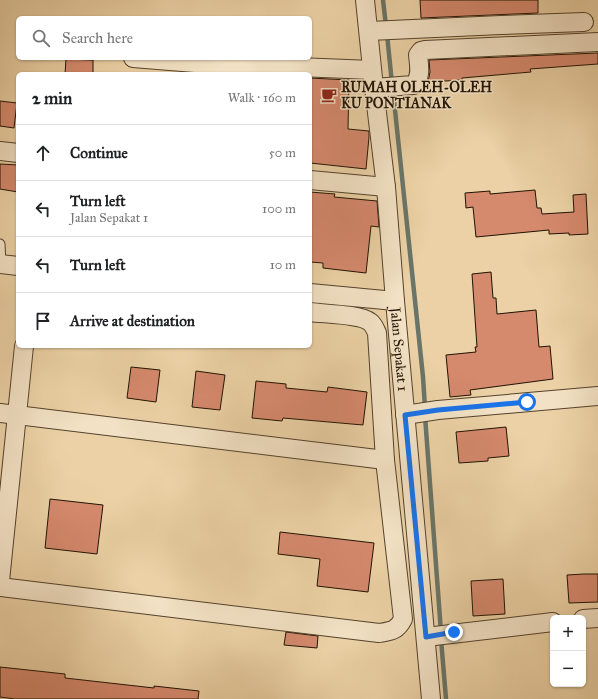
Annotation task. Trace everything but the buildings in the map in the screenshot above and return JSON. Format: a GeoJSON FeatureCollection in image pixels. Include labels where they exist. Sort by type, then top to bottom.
{"type":"FeatureCollection","features":[{"type":"Feature","properties":{"kind":"street","name":"Jalan Sepakat 1"},"geometry":{"type":"LineString","coordinates":[[365,0],[383,30],[372,70],[387,87],[386,187],[395,301],[412,414],[439,635],[431,699]]}},
{"type":"Feature","properties":{"kind":"street"},"geometry":{"type":"LineString","coordinates":[[383,30],[584,22]]}},
{"type":"Feature","properties":{"kind":"street"},"geometry":{"type":"LineString","coordinates":[[387,87],[413,85],[417,82],[419,78],[418,55],[421,51],[425,50],[598,42]]}},
{"type":"Feature","properties":{"kind":"street"},"geometry":{"type":"LineString","coordinates":[[158,60],[195,63],[372,70]]}},
{"type":"Feature","properties":{"kind":"street"},"geometry":{"type":"LineString","coordinates":[[0,151],[16,153]]}},
{"type":"Feature","properties":{"kind":"street"},"geometry":{"type":"LineString","coordinates":[[312,180],[386,187]]}},
{"type":"Feature","properties":{"kind":"street"},"geometry":{"type":"LineString","coordinates":[[312,293],[395,301]]}},
{"type":"Feature","properties":{"kind":"street"},"geometry":{"type":"LineString","coordinates":[[0,587],[379,633],[392,631],[400,626],[403,620],[385,460],[377,333],[369,321],[352,316],[312,312]]}},
{"type":"Feature","properties":{"kind":"street"},"geometry":{"type":"LineString","coordinates":[[0,581],[9,414],[24,348]]}},
{"type":"Feature","properties":{"kind":"street"},"geometry":{"type":"LineString","coordinates":[[412,414],[438,410],[598,396]]}},
{"type":"Feature","properties":{"kind":"street"},"geometry":{"type":"LineString","coordinates":[[9,414],[385,460]]}},
{"type":"Feature","properties":{"kind":"street"},"geometry":{"type":"LineString","coordinates":[[586,619],[598,618]]}},
{"type":"Feature","properties":{"kind":"street"},"geometry":{"type":"LineString","coordinates":[[439,635],[550,622]]}},
{"type":"Feature","properties":{"kind":"lane"},"geometry":{"type":"LineString","coordinates":[[0,244],[6,265]]}},
{"type":"Feature","properties":{"kind":"waterway"},"geometry":{"type":"LineString","coordinates":[[383,0],[386,26]]}},
{"type":"Feature","properties":{"kind":"waterway"},"geometry":{"type":"LineString","coordinates":[[387,34],[392,84]]}},
{"type":"Feature","properties":{"kind":"waterway"},"geometry":{"type":"LineString","coordinates":[[393,91],[425,408]]}},
{"type":"Feature","properties":{"kind":"waterway"},"geometry":{"type":"LineString","coordinates":[[425,416],[441,632]]}},
{"type":"Feature","properties":{"kind":"waterway"},"geometry":{"type":"LineString","coordinates":[[441,639],[446,699]]}},
{"type":"Feature","properties":{"kind":"place","name":"RUMAH OLEH-OLEH KU PONTIANAK"},"geometry":{"type":"Point","coordinates":[329,95]}},
{"type":"Feature","properties":{"kind":"route"},"geometry":{"type":"LineString","coordinates":[[454,632],[426,637],[405,415],[438,410],[527,402]]}}]}
